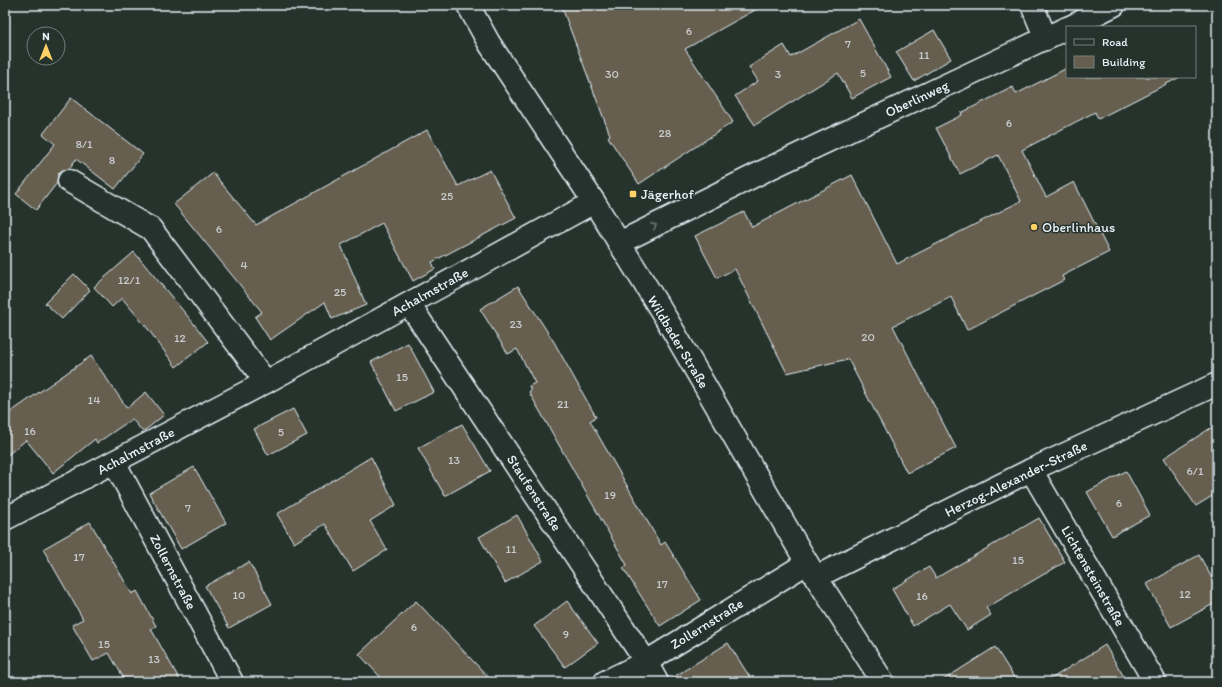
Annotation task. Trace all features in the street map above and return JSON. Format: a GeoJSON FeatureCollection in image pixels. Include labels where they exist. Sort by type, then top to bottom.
{"type":"FeatureCollection","features":[{"type":"Feature","properties":{"kind":"street","name":"Wildbader Straße"},"geometry":{"type":"LineString","coordinates":[[468,5],[489,43],[594,202],[666,320],[811,570],[883,682]]}},
{"type":"Feature","properties":{"kind":"street"},"geometry":{"type":"LineString","coordinates":[[1032,5],[1046,39]]}},
{"type":"Feature","properties":{"kind":"street","name":"Oberlinweg"},"geometry":{"type":"LineString","coordinates":[[1072,26],[1114,5]]}},
{"type":"Feature","properties":{"kind":"street","name":"Oberlinweg"},"geometry":{"type":"LineString","coordinates":[[618,243],[766,170],[1066,29]]}},
{"type":"Feature","properties":{"kind":"street"},"geometry":{"type":"LineString","coordinates":[[70,181],[151,229],[266,382]]}},
{"type":"Feature","properties":{"kind":"street","name":"Achalmstraße"},"geometry":{"type":"LineString","coordinates":[[5,519],[266,382],[564,217],[594,202]]}},
{"type":"Feature","properties":{"kind":"street","name":"Staufenstraße"},"geometry":{"type":"LineString","coordinates":[[409,304],[658,682]]}},
{"type":"Feature","properties":{"kind":"street","name":"Herzog-Alexander-Straße"},"geometry":{"type":"LineString","coordinates":[[811,570],[1217,384]]}},
{"type":"Feature","properties":{"kind":"street","name":"Zollernstraße"},"geometry":{"type":"LineString","coordinates":[[114,462],[232,682]]}},
{"type":"Feature","properties":{"kind":"street","name":"Lichtensteinstraße"},"geometry":{"type":"LineString","coordinates":[[1031,470],[1155,682]]}},
{"type":"Feature","properties":{"kind":"street","name":"Zollernstraße"},"geometry":{"type":"LineString","coordinates":[[605,682],[646,662],[811,570]]}},
{"type":"Feature","properties":{"kind":"building"},"geometry":{"type":"Polygon","coordinates":[[[561,5],[764,5],[685,49],[733,122],[639,184],[608,137],[610,135],[561,5]]]}},
{"type":"Feature","properties":{"kind":"building"},"geometry":{"type":"Polygon","coordinates":[[[859,19],[891,77],[852,98],[838,73],[755,125],[735,96],[758,81],[749,67],[784,45],[791,57],[859,19]]]}},
{"type":"Feature","properties":{"kind":"building"},"geometry":{"type":"Polygon","coordinates":[[[934,30],[951,59],[914,81],[896,52],[934,30]]]}},
{"type":"Feature","properties":{"kind":"building"},"geometry":{"type":"Polygon","coordinates":[[[1066,69],[1066,78],[1178,78],[1098,119],[1095,112],[1022,150],[1046,197],[1074,182],[1109,252],[1062,276],[1064,280],[967,330],[951,297],[893,326],[956,448],[907,473],[848,359],[787,373],[735,269],[717,278],[695,236],[744,212],[752,227],[852,175],[897,264],[1021,201],[998,155],[960,174],[936,128],[962,115],[961,113],[1013,87],[1016,94],[1066,69]]]}},
{"type":"Feature","properties":{"kind":"building"},"geometry":{"type":"Polygon","coordinates":[[[71,98],[143,154],[115,189],[76,159],[69,169],[62,170],[58,174],[57,183],[36,210],[16,194],[55,144],[43,134],[71,98]]]}},
{"type":"Feature","properties":{"kind":"building"},"geometry":{"type":"Polygon","coordinates":[[[427,130],[458,186],[490,170],[516,218],[432,262],[435,269],[413,281],[382,223],[341,245],[366,305],[332,319],[325,302],[270,340],[255,317],[262,312],[174,204],[213,173],[256,225],[427,130]]]}},
{"type":"Feature","properties":{"kind":"building"},"geometry":{"type":"Polygon","coordinates":[[[134,252],[208,342],[176,367],[148,329],[122,298],[112,307],[94,287],[134,252]]]}},
{"type":"Feature","properties":{"kind":"building"},"geometry":{"type":"Polygon","coordinates":[[[74,274],[90,290],[62,319],[45,303],[74,274]]]}},
{"type":"Feature","properties":{"kind":"building"},"geometry":{"type":"Polygon","coordinates":[[[518,286],[554,342],[596,417],[590,421],[661,545],[665,542],[701,600],[660,626],[623,568],[627,565],[529,392],[531,390],[529,386],[535,383],[517,349],[508,354],[480,309],[518,286]]]}},
{"type":"Feature","properties":{"kind":"building"},"geometry":{"type":"Polygon","coordinates":[[[408,343],[434,392],[396,411],[371,362],[408,343]]]}},
{"type":"Feature","properties":{"kind":"building"},"geometry":{"type":"Polygon","coordinates":[[[91,356],[127,408],[146,392],[164,415],[143,432],[132,419],[97,443],[95,439],[53,473],[26,440],[5,457],[5,416],[91,356]]]}},
{"type":"Feature","properties":{"kind":"building"},"geometry":{"type":"Polygon","coordinates":[[[293,409],[307,435],[268,455],[254,429],[293,409]]]}},
{"type":"Feature","properties":{"kind":"building"},"geometry":{"type":"Polygon","coordinates":[[[462,424],[490,471],[445,496],[418,448],[462,424]]]}},
{"type":"Feature","properties":{"kind":"building"},"geometry":{"type":"Polygon","coordinates":[[[1217,424],[1217,493],[1196,506],[1164,458],[1217,424]]]}},
{"type":"Feature","properties":{"kind":"building"},"geometry":{"type":"Polygon","coordinates":[[[371,457],[396,505],[370,521],[387,550],[353,571],[325,524],[294,543],[277,514],[371,457]]]}},
{"type":"Feature","properties":{"kind":"building"},"geometry":{"type":"Polygon","coordinates":[[[194,467],[226,523],[181,549],[149,493],[194,467]]]}},
{"type":"Feature","properties":{"kind":"building"},"geometry":{"type":"Polygon","coordinates":[[[1126,471],[1150,515],[1112,536],[1087,492],[1126,471]]]}},
{"type":"Feature","properties":{"kind":"building"},"geometry":{"type":"Polygon","coordinates":[[[517,515],[543,561],[505,583],[479,537],[517,515]]]}},
{"type":"Feature","properties":{"kind":"building"},"geometry":{"type":"Polygon","coordinates":[[[1039,518],[1065,562],[986,608],[991,615],[967,630],[950,604],[913,626],[892,589],[929,567],[936,578],[1039,518]]]}},
{"type":"Feature","properties":{"kind":"building"},"geometry":{"type":"Polygon","coordinates":[[[90,522],[132,594],[137,591],[156,626],[151,629],[181,682],[126,682],[109,653],[93,661],[72,625],[83,619],[43,549],[90,522]]]}},
{"type":"Feature","properties":{"kind":"building"},"geometry":{"type":"Polygon","coordinates":[[[1199,555],[1217,587],[1217,602],[1171,627],[1147,584],[1199,555]]]}},
{"type":"Feature","properties":{"kind":"building"},"geometry":{"type":"Polygon","coordinates":[[[249,562],[272,604],[229,628],[205,586],[249,562]]]}},
{"type":"Feature","properties":{"kind":"building"},"geometry":{"type":"Polygon","coordinates":[[[416,601],[493,682],[385,682],[359,654],[416,601]]]}},
{"type":"Feature","properties":{"kind":"building"},"geometry":{"type":"Polygon","coordinates":[[[567,601],[598,643],[565,667],[534,626],[567,601]]]}},
{"type":"Feature","properties":{"kind":"building"},"geometry":{"type":"Polygon","coordinates":[[[728,643],[753,682],[669,682],[669,680],[728,643]]]}},
{"type":"Feature","properties":{"kind":"building"},"geometry":{"type":"Polygon","coordinates":[[[1105,645],[1127,682],[1046,682],[1105,645]]]}},
{"type":"Feature","properties":{"kind":"building"},"geometry":{"type":"Polygon","coordinates":[[[995,647],[1017,682],[940,682],[995,647]]]}},
{"type":"Feature","properties":{"kind":"place","name":"Jägerhof"},"geometry":{"type":"Point","coordinates":[633,194]}},
{"type":"Feature","properties":{"kind":"place","name":"Oberlinhaus"},"geometry":{"type":"Point","coordinates":[1034,227]}}]}
